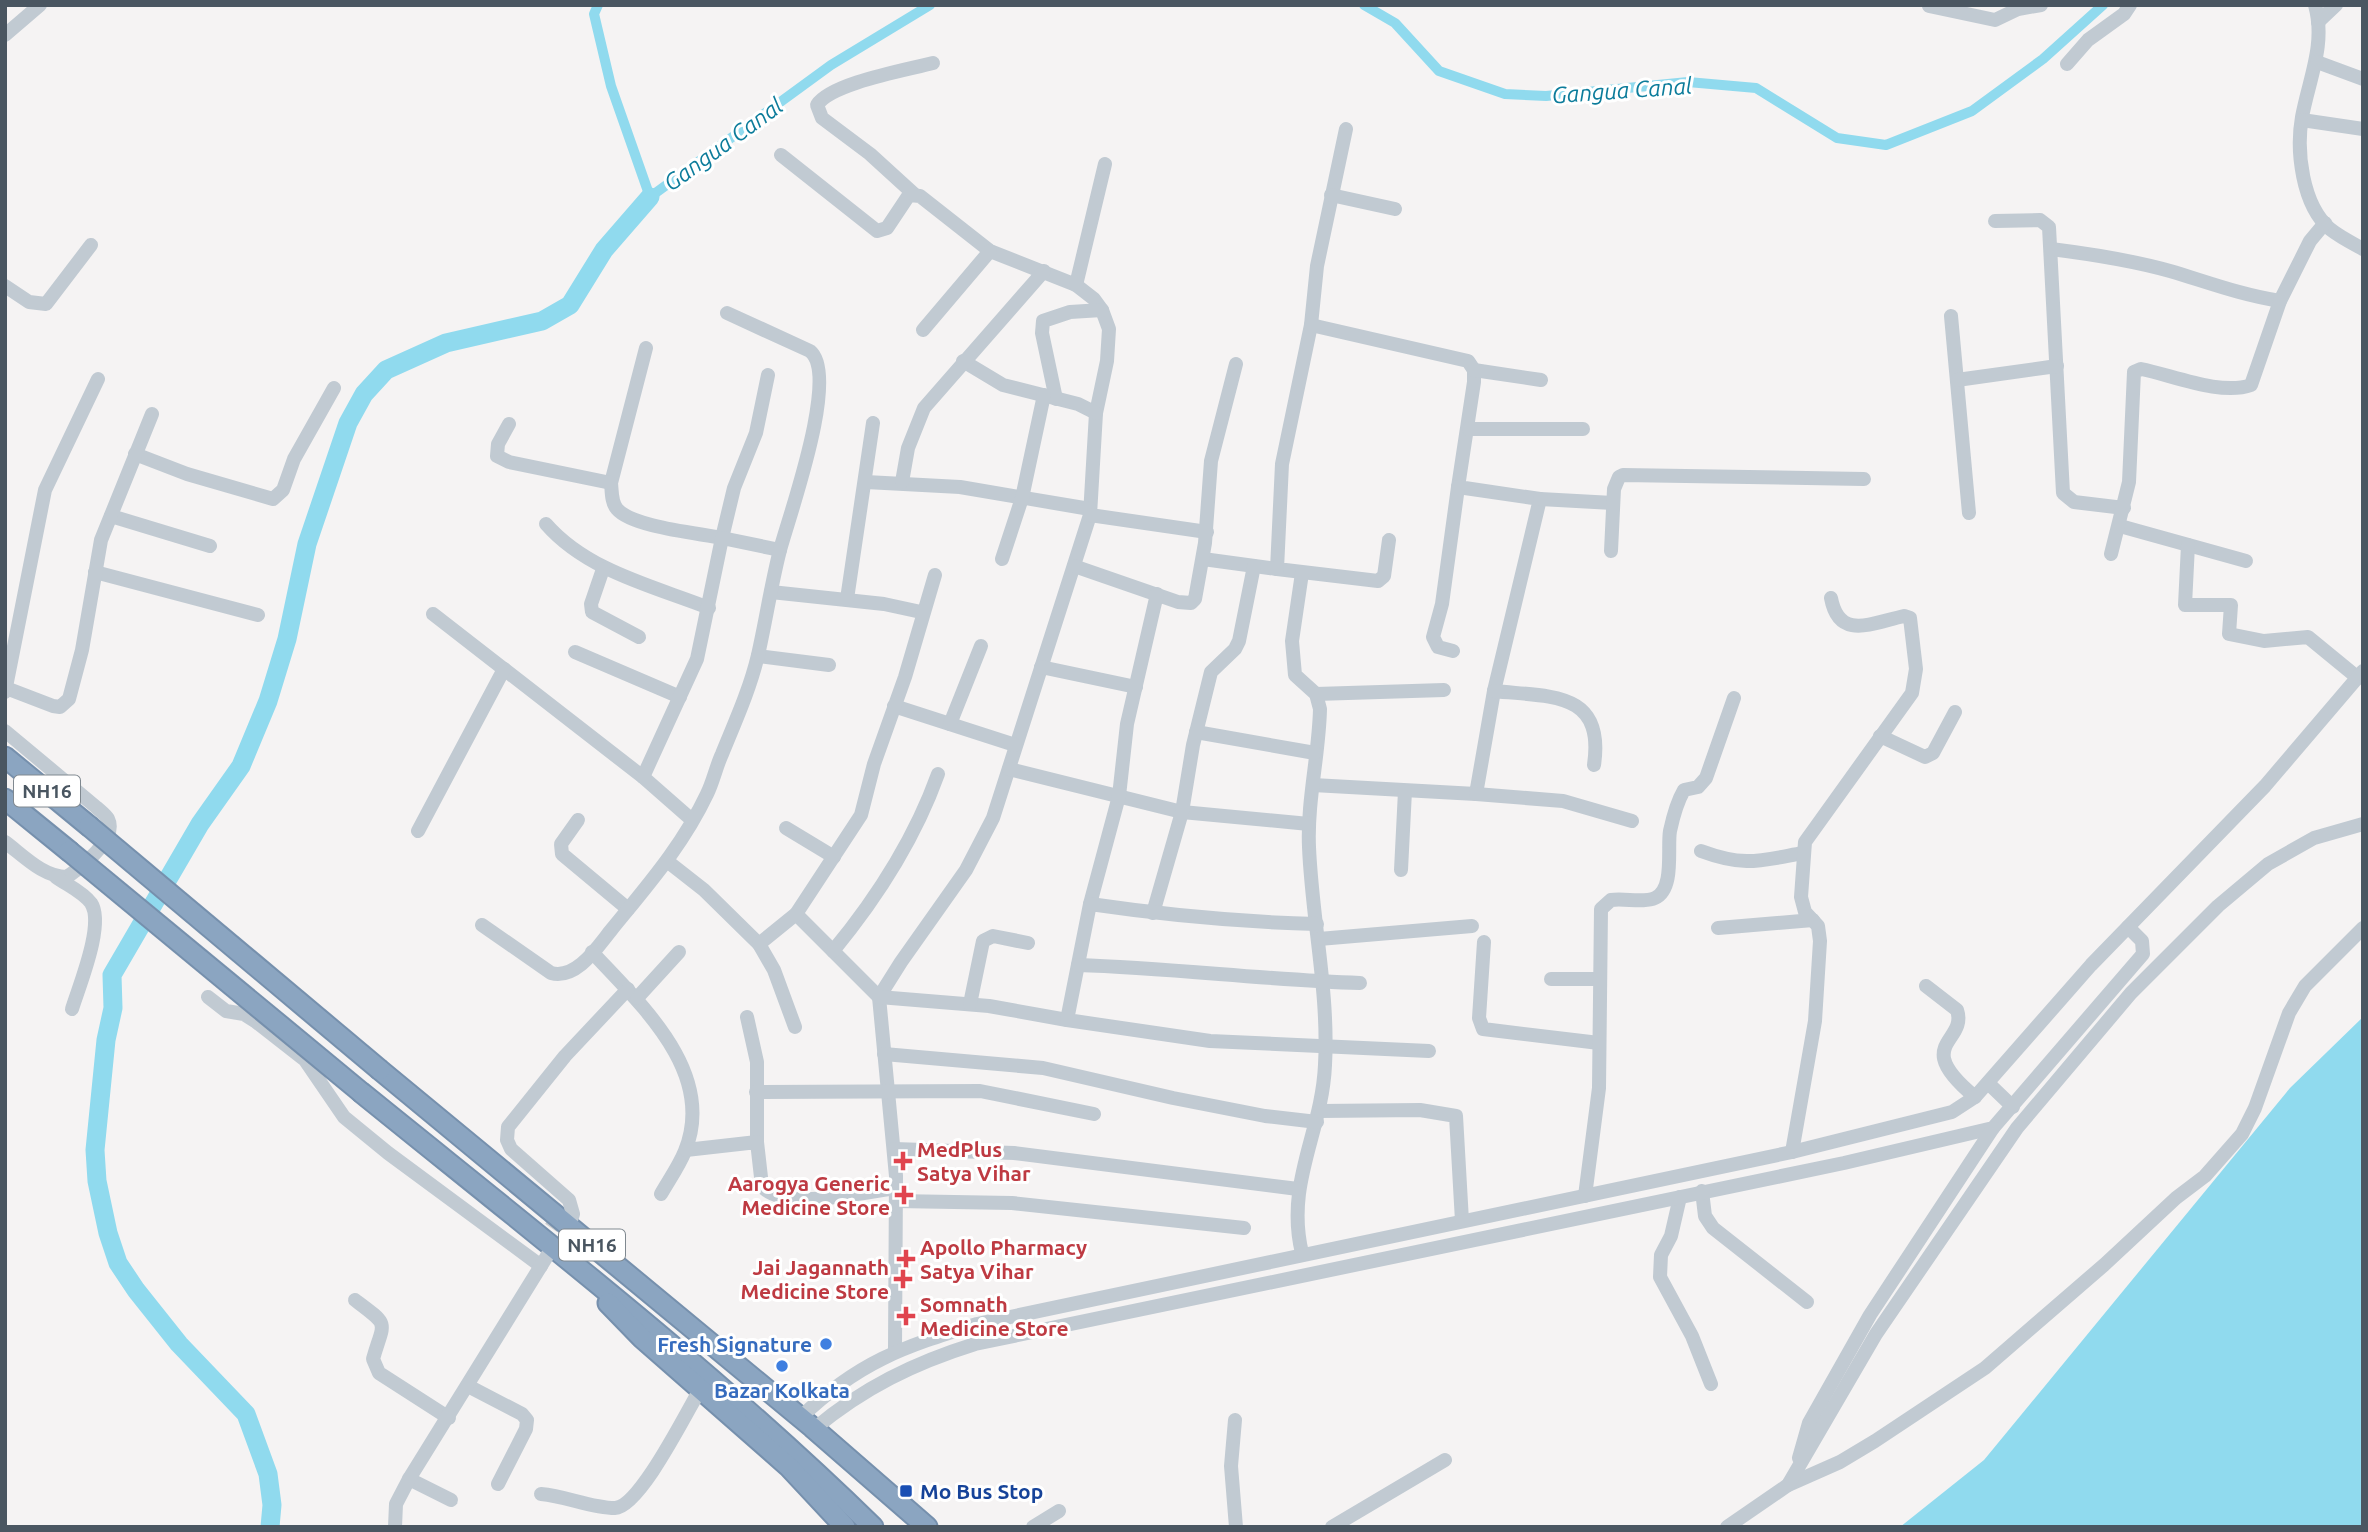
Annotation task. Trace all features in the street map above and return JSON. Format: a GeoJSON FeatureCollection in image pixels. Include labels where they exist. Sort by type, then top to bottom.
{"type":"FeatureCollection","features":[{"type":"Feature","properties":{"kind":"highway","name":"NH16"},"geometry":{"type":"LineString","coordinates":[[5,757],[380,1070],[567,1212],[927,1527]]}},
{"type":"Feature","properties":{"kind":"highway","name":"NH16"},"geometry":{"type":"LineString","coordinates":[[5,799],[545,1247],[619,1298],[797,1452],[873,1527]]}},
{"type":"Feature","properties":{"kind":"highway"},"geometry":{"type":"LineString","coordinates":[[593,1278],[603,1298],[616,1312],[788,1466],[845,1527]]}},
{"type":"Feature","properties":{"kind":"street"},"geometry":{"type":"LineString","coordinates":[[5,35],[40,5]]}},
{"type":"Feature","properties":{"kind":"street"},"geometry":{"type":"LineString","coordinates":[[1929,6],[1995,20],[2018,9],[2041,5]]}},
{"type":"Feature","properties":{"kind":"street"},"geometry":{"type":"LineString","coordinates":[[2067,64],[2088,40],[2124,15],[2130,5]]}},
{"type":"Feature","properties":{"kind":"street"},"geometry":{"type":"LineString","coordinates":[[2315,5],[2318,22],[2317,62],[2302,120],[2305,180],[2325,223],[2363,249]]}},
{"type":"Feature","properties":{"kind":"street"},"geometry":{"type":"LineString","coordinates":[[2318,22],[2336,5]]}},
{"type":"Feature","properties":{"kind":"street"},"geometry":{"type":"LineString","coordinates":[[2317,62],[2363,79]]}},
{"type":"Feature","properties":{"kind":"street"},"geometry":{"type":"LineString","coordinates":[[895,1350],[896,1195],[880,997],[901,961],[966,870],[993,818],[1090,512],[1096,413],[1107,361],[1109,329],[1102,310],[1094,299],[1076,285],[990,251],[924,199],[915,195],[878,160],[822,118],[817,105],[827,95],[933,63]]}},
{"type":"Feature","properties":{"kind":"street"},"geometry":{"type":"LineString","coordinates":[[2302,120],[2363,129]]}},
{"type":"Feature","properties":{"kind":"street"},"geometry":{"type":"LineString","coordinates":[[1277,569],[1282,464],[1311,325],[1317,266],[1346,129]]}},
{"type":"Feature","properties":{"kind":"street"},"geometry":{"type":"LineString","coordinates":[[781,155],[877,231],[887,229],[905,199],[915,195]]}},
{"type":"Feature","properties":{"kind":"street"},"geometry":{"type":"LineString","coordinates":[[1076,285],[1105,164]]}},
{"type":"Feature","properties":{"kind":"street"},"geometry":{"type":"LineString","coordinates":[[1331,195],[1395,209]]}},
{"type":"Feature","properties":{"kind":"street"},"geometry":{"type":"LineString","coordinates":[[1995,221],[2043,221],[2049,227],[2063,493],[2074,502],[2124,508]]}},
{"type":"Feature","properties":{"kind":"street"},"geometry":{"type":"LineString","coordinates":[[2111,554],[2129,482],[2134,372],[2141,369],[2192,382],[2238,388],[2251,386],[2280,301],[2310,241],[2325,223]]}},
{"type":"Feature","properties":{"kind":"street"},"geometry":{"type":"LineString","coordinates":[[5,286],[30,302],[46,304],[92,245]]}},
{"type":"Feature","properties":{"kind":"street"},"geometry":{"type":"LineString","coordinates":[[2051,249],[2107,256],[2167,271],[2232,293],[2280,301]]}},
{"type":"Feature","properties":{"kind":"street"},"geometry":{"type":"LineString","coordinates":[[923,330],[990,251]]}},
{"type":"Feature","properties":{"kind":"street"},"geometry":{"type":"LineString","coordinates":[[902,482],[908,448],[924,408],[1044,271]]}},
{"type":"Feature","properties":{"kind":"street"},"geometry":{"type":"LineString","coordinates":[[1002,559],[1050,396],[1042,333],[1043,321],[1070,312],[1102,310]]}},
{"type":"Feature","properties":{"kind":"street"},"geometry":{"type":"LineString","coordinates":[[481,925],[557,974],[572,971],[592,952],[667,862],[707,794],[746,697],[758,656],[780,550],[812,438],[818,360],[810,351],[727,313]]}},
{"type":"Feature","properties":{"kind":"street"},"geometry":{"type":"LineString","coordinates":[[1951,316],[1969,513]]}},
{"type":"Feature","properties":{"kind":"street"},"geometry":{"type":"LineString","coordinates":[[1311,325],[1463,359],[1474,370],[1541,380]]}},
{"type":"Feature","properties":{"kind":"street"},"geometry":{"type":"LineString","coordinates":[[646,348],[611,482],[613,504],[625,516],[780,550]]}},
{"type":"Feature","properties":{"kind":"street"},"geometry":{"type":"LineString","coordinates":[[963,361],[1003,385],[1050,396],[1096,413]]}},
{"type":"Feature","properties":{"kind":"street"},"geometry":{"type":"LineString","coordinates":[[1074,566],[1191,603],[1197,593],[1207,532],[1211,461],[1236,364]]}},
{"type":"Feature","properties":{"kind":"street"},"geometry":{"type":"LineString","coordinates":[[1957,380],[2057,366]]}},
{"type":"Feature","properties":{"kind":"street"},"geometry":{"type":"LineString","coordinates":[[1453,651],[1438,647],[1433,636],[1447,575],[1458,487],[1469,429],[1474,370]]}},
{"type":"Feature","properties":{"kind":"street"},"geometry":{"type":"LineString","coordinates":[[643,777],[697,659],[734,488],[755,433],[768,374]]}},
{"type":"Feature","properties":{"kind":"street"},"geometry":{"type":"LineString","coordinates":[[98,379],[45,490],[6,690],[53,706],[65,705],[82,650],[102,540],[152,414]]}},
{"type":"Feature","properties":{"kind":"street"},"geometry":{"type":"LineString","coordinates":[[135,454],[267,500],[276,498],[283,490],[294,459],[334,388]]}},
{"type":"Feature","properties":{"kind":"street"},"geometry":{"type":"LineString","coordinates":[[847,599],[873,422]]}},
{"type":"Feature","properties":{"kind":"street"},"geometry":{"type":"LineString","coordinates":[[509,424],[498,444],[497,456],[509,462],[611,482]]}},
{"type":"Feature","properties":{"kind":"street"},"geometry":{"type":"LineString","coordinates":[[1469,429],[1583,429]]}},
{"type":"Feature","properties":{"kind":"street"},"geometry":{"type":"LineString","coordinates":[[1611,551],[1616,481],[1629,474],[1864,479]]}},
{"type":"Feature","properties":{"kind":"street"},"geometry":{"type":"LineString","coordinates":[[866,482],[902,482],[1022,498],[1207,532]]}},
{"type":"Feature","properties":{"kind":"street"},"geometry":{"type":"LineString","coordinates":[[1458,487],[1540,499],[1613,503]]}},
{"type":"Feature","properties":{"kind":"street"},"geometry":{"type":"LineString","coordinates":[[1476,793],[1494,691],[1540,499]]}},
{"type":"Feature","properties":{"kind":"street"},"geometry":{"type":"LineString","coordinates":[[111,516],[210,546]]}},
{"type":"Feature","properties":{"kind":"street"},"geometry":{"type":"LineString","coordinates":[[546,524],[560,540],[603,569],[709,608]]}},
{"type":"Feature","properties":{"kind":"street"},"geometry":{"type":"LineString","coordinates":[[2120,526],[2246,561]]}},
{"type":"Feature","properties":{"kind":"street"},"geometry":{"type":"LineString","coordinates":[[1203,559],[1380,581],[1384,576],[1389,540]]}},
{"type":"Feature","properties":{"kind":"street"},"geometry":{"type":"LineString","coordinates":[[807,1423],[820,1399],[858,1371],[895,1350],[977,1324],[1302,1253],[1792,1152],[1933,1119],[1952,1112],[1975,1097],[2134,933],[2361,675],[2308,637],[2264,640],[2229,634],[2231,605],[2185,605],[2188,545]]}},
{"type":"Feature","properties":{"kind":"street"},"geometry":{"type":"LineString","coordinates":[[1153,913],[1182,812],[1196,732],[1211,672],[1235,649],[1239,640],[1254,566]]}},
{"type":"Feature","properties":{"kind":"street"},"geometry":{"type":"LineString","coordinates":[[603,569],[591,604],[592,612],[639,637]]}},
{"type":"Feature","properties":{"kind":"street"},"geometry":{"type":"LineString","coordinates":[[95,572],[258,615]]}},
{"type":"Feature","properties":{"kind":"street"},"geometry":{"type":"LineString","coordinates":[[1302,573],[1292,641],[1293,666],[1295,675],[1316,694],[1320,709],[1309,824],[1326,1045],[1318,1116],[1298,1189],[1298,1228],[1302,1253]]}},
{"type":"Feature","properties":{"kind":"street"},"geometry":{"type":"LineString","coordinates":[[760,944],[796,914],[861,814],[921,612],[935,575]]}},
{"type":"Feature","properties":{"kind":"street"},"geometry":{"type":"LineString","coordinates":[[771,592],[847,599],[921,612]]}},
{"type":"Feature","properties":{"kind":"street"},"geometry":{"type":"LineString","coordinates":[[1067,1020],[1090,904],[1119,796],[1127,724],[1157,594]]}},
{"type":"Feature","properties":{"kind":"street"},"geometry":{"type":"LineString","coordinates":[[1792,1152],[1817,1006],[1820,941],[1813,920],[1805,912],[1801,897],[1803,853],[1809,833],[1914,687],[1916,669],[1912,620],[1904,616],[1858,625],[1843,624],[1836,618],[1831,598]]}},
{"type":"Feature","properties":{"kind":"street"},"geometry":{"type":"LineString","coordinates":[[433,614],[643,777],[692,821]]}},
{"type":"Feature","properties":{"kind":"street"},"geometry":{"type":"LineString","coordinates":[[950,724],[981,646]]}},
{"type":"Feature","properties":{"kind":"street"},"geometry":{"type":"LineString","coordinates":[[575,652],[680,697]]}},
{"type":"Feature","properties":{"kind":"street"},"geometry":{"type":"LineString","coordinates":[[758,656],[829,666]]}},
{"type":"Feature","properties":{"kind":"street"},"geometry":{"type":"LineString","coordinates":[[1041,667],[1136,687]]}},
{"type":"Feature","properties":{"kind":"street"},"geometry":{"type":"LineString","coordinates":[[418,831],[504,669]]}},
{"type":"Feature","properties":{"kind":"street"},"geometry":{"type":"LineString","coordinates":[[1316,694],[1444,690]]}},
{"type":"Feature","properties":{"kind":"street"},"geometry":{"type":"LineString","coordinates":[[1494,691],[1549,697],[1581,707],[1595,733],[1594,765]]}},
{"type":"Feature","properties":{"kind":"street"},"geometry":{"type":"LineString","coordinates":[[1585,1196],[1599,1088],[1598,979],[1601,909],[1611,900],[1657,898],[1663,890],[1670,833],[1680,796],[1684,790],[1700,785],[1706,778],[1734,698]]}},
{"type":"Feature","properties":{"kind":"street"},"geometry":{"type":"LineString","coordinates":[[894,706],[1015,745]]}},
{"type":"Feature","properties":{"kind":"street"},"geometry":{"type":"LineString","coordinates":[[1880,736],[1925,757],[1933,752],[1955,712]]}},
{"type":"Feature","properties":{"kind":"street"},"geometry":{"type":"LineString","coordinates":[[5,731],[108,818],[110,830],[100,849],[67,877],[56,877]]}},
{"type":"Feature","properties":{"kind":"street"},"geometry":{"type":"LineString","coordinates":[[1196,732],[1315,753]]}},
{"type":"Feature","properties":{"kind":"street"},"geometry":{"type":"LineString","coordinates":[[1009,769],[1182,812],[1309,824]]}},
{"type":"Feature","properties":{"kind":"street"},"geometry":{"type":"LineString","coordinates":[[834,951],[855,925],[904,850],[925,810],[938,774]]}},
{"type":"Feature","properties":{"kind":"street"},"geometry":{"type":"LineString","coordinates":[[1313,786],[1476,793],[1563,801],[1632,821]]}},
{"type":"Feature","properties":{"kind":"street"},"geometry":{"type":"LineString","coordinates":[[1401,870],[1405,791]]}},
{"type":"Feature","properties":{"kind":"street"},"geometry":{"type":"LineString","coordinates":[[578,820],[561,844],[562,854],[628,909]]}},
{"type":"Feature","properties":{"kind":"street"},"geometry":{"type":"LineString","coordinates":[[1791,1480],[1876,1334],[2017,1128],[2132,993],[2218,905],[2268,864],[2314,838],[2363,824]]}},
{"type":"Feature","properties":{"kind":"street"},"geometry":{"type":"LineString","coordinates":[[786,828],[834,857]]}},
{"type":"Feature","properties":{"kind":"street"},"geometry":{"type":"LineString","coordinates":[[5,842],[87,900],[95,913],[94,935],[72,1009]]}},
{"type":"Feature","properties":{"kind":"street"},"geometry":{"type":"LineString","coordinates":[[1701,851],[1726,860],[1747,863],[1803,853]]}},
{"type":"Feature","properties":{"kind":"street"},"geometry":{"type":"LineString","coordinates":[[667,862],[704,890],[760,944],[774,970],[795,1027]]}},
{"type":"Feature","properties":{"kind":"street"},"geometry":{"type":"LineString","coordinates":[[1090,904],[1214,920],[1247,919],[1318,932],[1472,926]]}},
{"type":"Feature","properties":{"kind":"street"},"geometry":{"type":"LineString","coordinates":[[796,914],[880,997],[970,1004],[1210,1041],[1429,1051]]}},
{"type":"Feature","properties":{"kind":"street"},"geometry":{"type":"LineString","coordinates":[[1718,928],[1813,920]]}},
{"type":"Feature","properties":{"kind":"street"},"geometry":{"type":"LineString","coordinates":[[1727,1527],[1791,1480],[1840,1462],[1985,1368],[2104,1265],[2176,1198],[2205,1176],[2242,1134],[2255,1108],[2289,1013],[2305,986],[2363,928]]}},
{"type":"Feature","properties":{"kind":"street"},"geometry":{"type":"LineString","coordinates":[[1791,1480],[1809,1423],[1838,1370],[1949,1192],[1993,1128],[2139,961],[2144,950],[2134,933]]}},
{"type":"Feature","properties":{"kind":"street"},"geometry":{"type":"LineString","coordinates":[[970,1004],[983,940],[993,936],[1028,943]]}},
{"type":"Feature","properties":{"kind":"street"},"geometry":{"type":"LineString","coordinates":[[1484,942],[1480,1027],[1492,1031],[1599,1044]]}},
{"type":"Feature","properties":{"kind":"street"},"geometry":{"type":"LineString","coordinates":[[592,952],[633,993],[664,1034],[689,1082],[691,1116],[685,1150],[661,1194]]}},
{"type":"Feature","properties":{"kind":"street"},"geometry":{"type":"LineString","coordinates":[[567,1212],[511,1149],[507,1140],[508,1127],[565,1056],[679,952]]}},
{"type":"Feature","properties":{"kind":"street"},"geometry":{"type":"LineString","coordinates":[[1077,965],[1360,983]]}},
{"type":"Feature","properties":{"kind":"street"},"geometry":{"type":"LineString","coordinates":[[1551,979],[1598,979]]}},
{"type":"Feature","properties":{"kind":"street"},"geometry":{"type":"LineString","coordinates":[[1926,986],[1957,1010],[1958,1020],[1944,1046],[1943,1059],[1951,1074],[1975,1097]]}},
{"type":"Feature","properties":{"kind":"street"},"geometry":{"type":"LineString","coordinates":[[208,997],[226,1011],[244,1014],[305,1060],[344,1117],[388,1153],[537,1263]]}},
{"type":"Feature","properties":{"kind":"street"},"geometry":{"type":"LineString","coordinates":[[747,1017],[757,1062],[757,1142],[762,1186],[777,1197],[804,1200],[896,1195],[1012,1203],[1244,1228]]}},
{"type":"Feature","properties":{"kind":"street"},"geometry":{"type":"LineString","coordinates":[[884,1054],[1043,1068],[1265,1116],[1420,1111],[1456,1116],[1462,1221]]}},
{"type":"Feature","properties":{"kind":"street"},"geometry":{"type":"LineString","coordinates":[[1988,1083],[2013,1107]]}},
{"type":"Feature","properties":{"kind":"street"},"geometry":{"type":"LineString","coordinates":[[756,1091],[995,1092],[1094,1114]]}},
{"type":"Feature","properties":{"kind":"street"},"geometry":{"type":"LineString","coordinates":[[807,1423],[877,1383],[925,1360],[975,1344],[1891,1153],[1993,1128]]}},
{"type":"Feature","properties":{"kind":"street"},"geometry":{"type":"LineString","coordinates":[[685,1150],[757,1142]]}},
{"type":"Feature","properties":{"kind":"street"},"geometry":{"type":"LineString","coordinates":[[894,1149],[1014,1153],[1298,1189]]}},
{"type":"Feature","properties":{"kind":"street"},"geometry":{"type":"LineString","coordinates":[[1644,1184],[1647,1203]]}},
{"type":"Feature","properties":{"kind":"street"},"geometry":{"type":"LineString","coordinates":[[1702,1191],[1705,1216],[1713,1228],[1807,1302]]}},
{"type":"Feature","properties":{"kind":"street"},"geometry":{"type":"LineString","coordinates":[[1680,1197],[1671,1236],[1661,1255],[1660,1277],[1692,1336],[1711,1384]]}},
{"type":"Feature","properties":{"kind":"street"},"geometry":{"type":"LineString","coordinates":[[395,1527],[396,1504],[409,1479],[468,1386],[545,1247]]}},
{"type":"Feature","properties":{"kind":"street"},"geometry":{"type":"LineString","coordinates":[[355,1300],[378,1317],[382,1324],[384,1332],[373,1359],[379,1373],[449,1418]]}},
{"type":"Feature","properties":{"kind":"street"},"geometry":{"type":"LineString","coordinates":[[468,1386],[522,1414],[527,1420],[526,1429],[498,1483]]}},
{"type":"Feature","properties":{"kind":"street"},"geometry":{"type":"LineString","coordinates":[[541,1494],[611,1508],[627,1504],[643,1484],[701,1388]]}},
{"type":"Feature","properties":{"kind":"street"},"geometry":{"type":"LineString","coordinates":[[1235,1420],[1231,1466],[1236,1527]]}},
{"type":"Feature","properties":{"kind":"street"},"geometry":{"type":"LineString","coordinates":[[1332,1527],[1445,1460]]}},
{"type":"Feature","properties":{"kind":"street"},"geometry":{"type":"LineString","coordinates":[[409,1479],[451,1500]]}},
{"type":"Feature","properties":{"kind":"street"},"geometry":{"type":"LineString","coordinates":[[1033,1527],[1059,1511]]}},
{"type":"Feature","properties":{"kind":"water"},"geometry":{"type":"Polygon","coordinates":[[[2363,1017],[2363,1527],[1900,1527],[1984,1460],[2290,1088],[2363,1017]]]}},
{"type":"Feature","properties":{"kind":"waterway","name":"Gangua Canal"},"geometry":{"type":"LineString","coordinates":[[598,5],[594,14],[611,86],[650,197],[831,65],[930,5]]}},
{"type":"Feature","properties":{"kind":"waterway","name":"Gangua Canal"},"geometry":{"type":"LineString","coordinates":[[1364,5],[1395,23],[1439,71],[1505,94],[1546,96],[1688,82],[1756,88],[1837,138],[1886,145],[1972,111],[2043,59],[2103,5]]}},
{"type":"Feature","properties":{"kind":"waterway"},"geometry":{"type":"LineString","coordinates":[[270,1527],[272,1505],[268,1474],[246,1414],[179,1344],[136,1290],[118,1263],[108,1233],[97,1181],[95,1150],[106,1040],[113,1008],[112,975],[200,824],[241,766],[268,701],[287,639],[307,544],[348,423],[364,394],[386,370],[446,343],[542,321],[570,305],[604,250],[650,197]]}},
{"type":"Feature","properties":{"kind":"tunnel"},"geometry":{"type":"LineString","coordinates":[[539,1245],[564,1209]]}},
{"type":"Feature","properties":{"kind":"place","name":"MedPlus Satya Vihar"},"geometry":{"type":"Point","coordinates":[903,1161]}},
{"type":"Feature","properties":{"kind":"place","name":"Aarogya Generic Medicine Store"},"geometry":{"type":"Point","coordinates":[904,1195]}},
{"type":"Feature","properties":{"kind":"place","name":"Apollo Pharmacy Satya Vihar"},"geometry":{"type":"Point","coordinates":[906,1259]}},
{"type":"Feature","properties":{"kind":"place","name":"Jai Jagannath Medicine Store"},"geometry":{"type":"Point","coordinates":[903,1279]}},
{"type":"Feature","properties":{"kind":"place","name":"Somnath Medicine Store"},"geometry":{"type":"Point","coordinates":[906,1316]}},
{"type":"Feature","properties":{"kind":"place","name":"Fresh Signature"},"geometry":{"type":"Point","coordinates":[826,1344]}},
{"type":"Feature","properties":{"kind":"place","name":"Bazar Kolkata"},"geometry":{"type":"Point","coordinates":[782,1366]}},
{"type":"Feature","properties":{"kind":"place","name":"Mo Bus Stop"},"geometry":{"type":"Point","coordinates":[906,1491]}}]}
